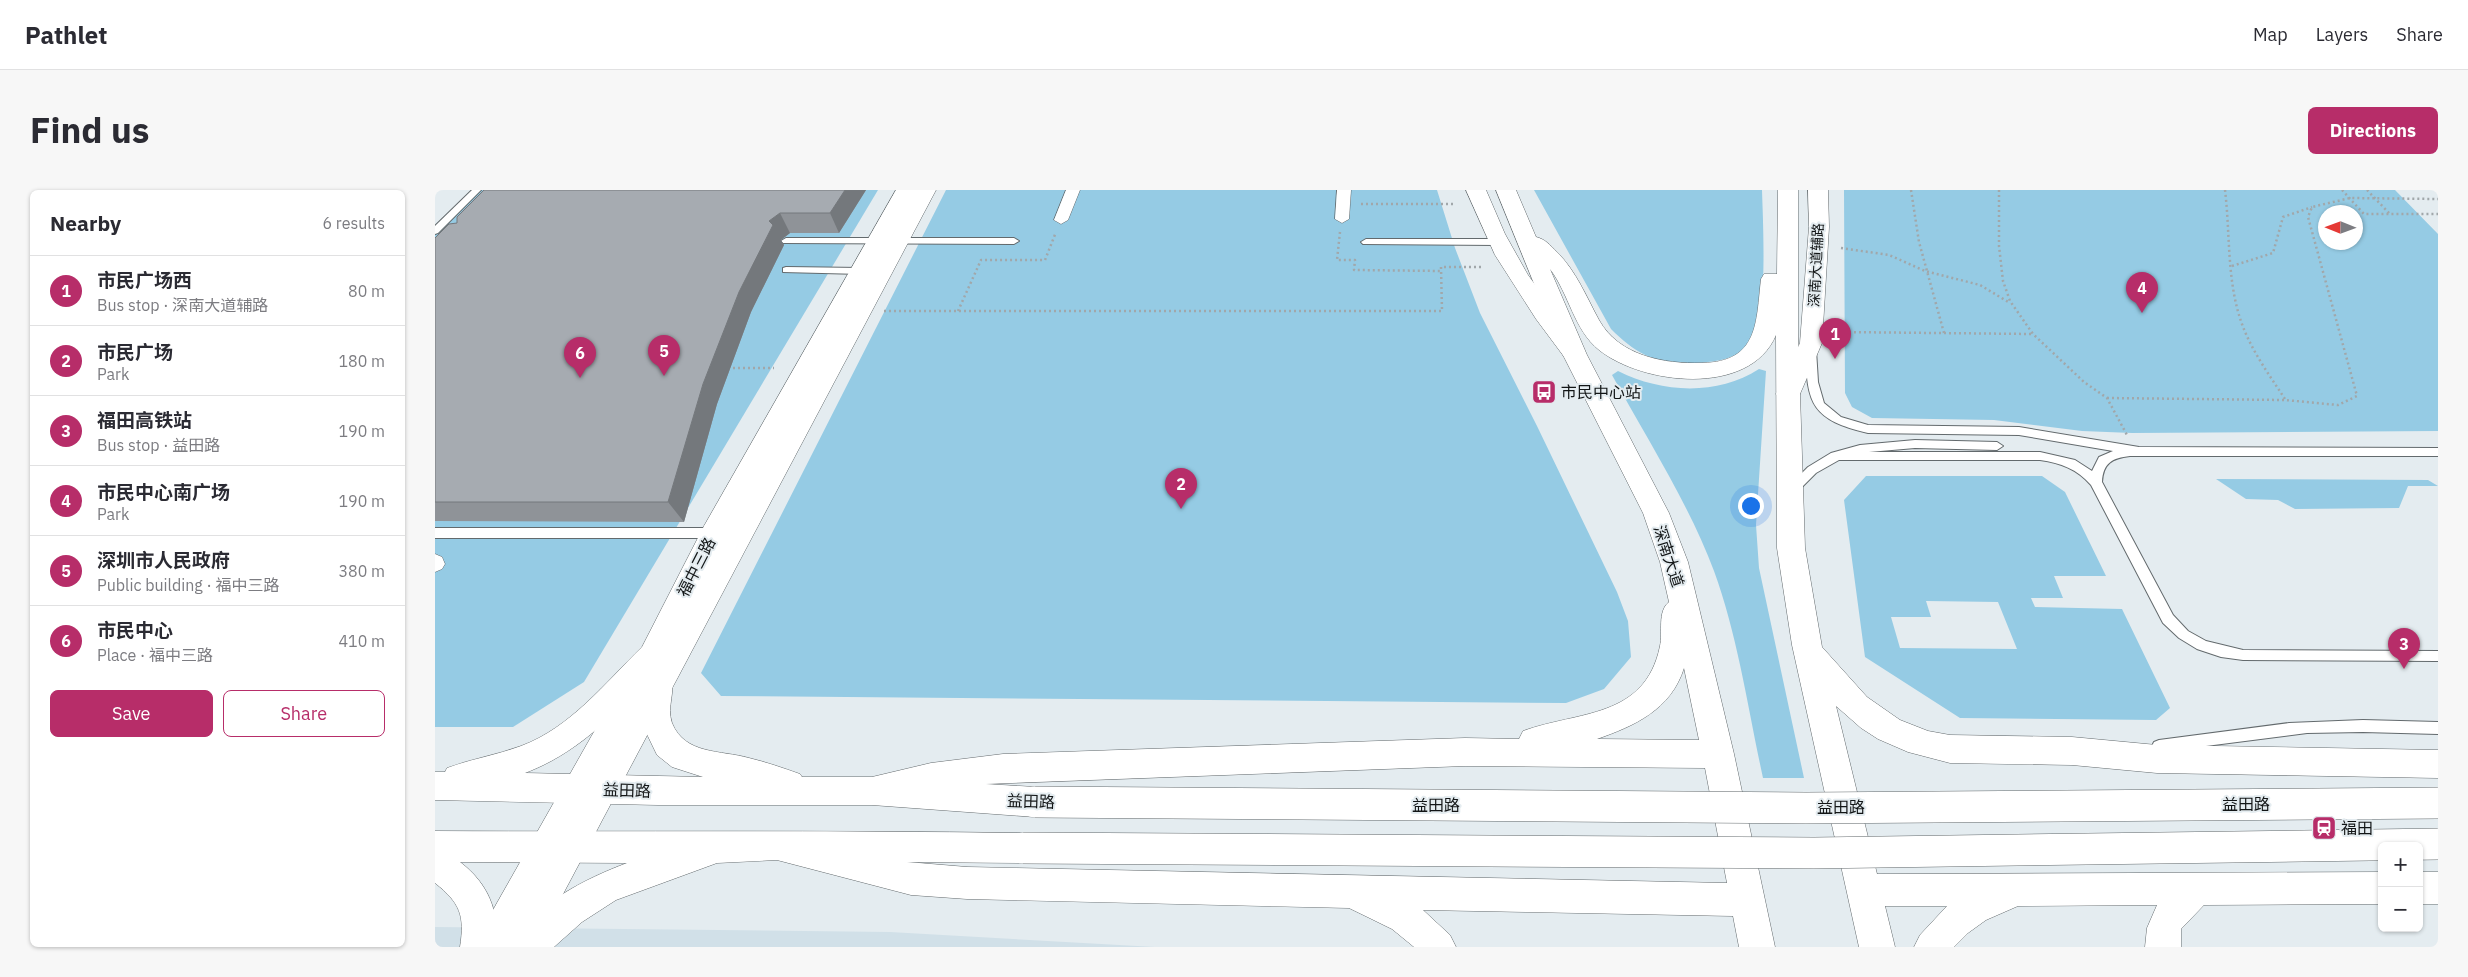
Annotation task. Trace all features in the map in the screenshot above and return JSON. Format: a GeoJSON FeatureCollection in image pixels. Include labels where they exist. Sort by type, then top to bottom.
{"type":"FeatureCollection","features":[{"type":"Feature","properties":{"kind":"main road","name":"福中三路"},"geometry":{"type":"LineString","coordinates":[[490,947],[558,846],[656,669],[888,241],[906,190]]}},
{"type":"Feature","properties":{"kind":"main road","name":"福中三路"},"geometry":{"type":"LineString","coordinates":[[656,669],[713,533],[861,270],[888,241],[926,190]]}},
{"type":"Feature","properties":{"kind":"main road"},"geometry":{"type":"LineString","coordinates":[[1476,190],[1497,242],[1539,310],[1575,355]]}},
{"type":"Feature","properties":{"kind":"main road","name":"深南大道"},"geometry":{"type":"LineString","coordinates":[[1506,190],[1525,230],[1575,355],[1656,513],[1674,562],[1718,754],[1757,947]]}},
{"type":"Feature","properties":{"kind":"main road"},"geometry":{"type":"LineString","coordinates":[[1788,190],[1788,394],[1791,548],[1807,645],[1877,947]]}},
{"type":"Feature","properties":{"kind":"main road","name":"深南大道辅路"},"geometry":{"type":"LineString","coordinates":[[1788,394],[1811,343],[1819,227],[1818,190]]}},
{"type":"Feature","properties":{"kind":"main road"},"geometry":{"type":"LineString","coordinates":[[1525,230],[1563,272],[1597,334],[1606,345],[1639,363],[1675,371],[1702,371],[1722,368],[1739,362],[1754,351],[1766,334],[1772,278],[1787,253]]}},
{"type":"Feature","properties":{"kind":"main road"},"geometry":{"type":"LineString","coordinates":[[1465,752],[1602,727],[1639,708],[1652,696],[1664,679],[1673,656],[1677,632],[1674,562]]}},
{"type":"Feature","properties":{"kind":"main road"},"geometry":{"type":"LineString","coordinates":[[1807,645],[1833,683],[1847,699],[1880,726],[1897,735],[1933,747],[1950,749],[2072,751],[2157,759],[2438,764]]}},
{"type":"Feature","properties":{"kind":"main road"},"geometry":{"type":"LineString","coordinates":[[438,786],[471,772],[532,756],[561,740],[589,721],[656,669]]}},
{"type":"Feature","properties":{"kind":"main road"},"geometry":{"type":"LineString","coordinates":[[656,669],[654,710],[657,724],[668,745],[683,757],[717,767],[770,777],[811,792]]}},
{"type":"Feature","properties":{"kind":"main road"},"geometry":{"type":"LineString","coordinates":[[872,791],[931,778],[1003,768],[1465,752],[1718,754]]}},
{"type":"Feature","properties":{"kind":"main road","name":"益田路"},"geometry":{"type":"LineString","coordinates":[[438,786],[811,792],[872,791],[1035,802],[1806,808],[2438,803]]}},
{"type":"Feature","properties":{"kind":"main road"},"geometry":{"type":"LineString","coordinates":[[435,846],[716,848],[777,845],[1814,853],[2438,844]]}},
{"type":"Feature","properties":{"kind":"main road"},"geometry":{"type":"LineString","coordinates":[[777,845],[911,879],[967,883],[1680,899],[1747,898]]}},
{"type":"Feature","properties":{"kind":"main road","name":"福中三路"},"geometry":{"type":"LineString","coordinates":[[516,947],[558,846]]}},
{"type":"Feature","properties":{"kind":"main road"},"geometry":{"type":"LineString","coordinates":[[530,947],[550,926],[588,897],[617,883],[679,864],[716,848]]}},
{"type":"Feature","properties":{"kind":"main road"},"geometry":{"type":"LineString","coordinates":[[435,864],[449,873],[471,894],[480,924],[478,947]]}},
{"type":"Feature","properties":{"kind":"main road"},"geometry":{"type":"LineString","coordinates":[[2163,947],[2161,939],[2166,920],[2179,902],[2199,888]]}},
{"type":"Feature","properties":{"kind":"main road"},"geometry":{"type":"LineString","coordinates":[[1863,890],[2378,888]]}},
{"type":"Feature","properties":{"kind":"main road"},"geometry":{"type":"LineString","coordinates":[[2423,888],[2438,888]]}},
{"type":"Feature","properties":{"kind":"main road"},"geometry":{"type":"LineString","coordinates":[[1932,947],[1947,927],[1979,903],[2022,890]]}},
{"type":"Feature","properties":{"kind":"main road"},"geometry":{"type":"LineString","coordinates":[[1334,892],[1360,898],[1391,909],[1420,928],[1438,947]]}},
{"type":"Feature","properties":{"kind":"street"},"geometry":{"type":"LineString","coordinates":[[1061,220],[1073,190]]}},
{"type":"Feature","properties":{"kind":"street"},"geometry":{"type":"LineString","coordinates":[[1342,219],[1344,197]]}},
{"type":"Feature","properties":{"kind":"lane"},"geometry":{"type":"LineString","coordinates":[[435,231],[477,190]]}},
{"type":"Feature","properties":{"kind":"lane"},"geometry":{"type":"LineString","coordinates":[[785,241],[1014,242]]}},
{"type":"Feature","properties":{"kind":"lane"},"geometry":{"type":"LineString","coordinates":[[1366,242],[1497,242]]}},
{"type":"Feature","properties":{"kind":"lane"},"geometry":{"type":"LineString","coordinates":[[786,270],[861,270]]}},
{"type":"Feature","properties":{"kind":"lane"},"geometry":{"type":"LineString","coordinates":[[1811,343],[1812,380],[1815,398],[1824,410],[1836,420],[1850,426],[1868,429],[2019,431],[2139,451]]}},
{"type":"Feature","properties":{"kind":"lane"},"geometry":{"type":"LineString","coordinates":[[1789,493],[1815,466],[1835,456],[1857,449],[1880,446],[1997,446]]}},
{"type":"Feature","properties":{"kind":"lane"},"geometry":{"type":"LineString","coordinates":[[2096,482],[2096,468],[2103,459],[2117,453],[2139,451],[2438,452]]}},
{"type":"Feature","properties":{"kind":"lane"},"geometry":{"type":"LineString","coordinates":[[1835,456],[2040,456],[2059,458],[2075,464],[2086,471],[2096,482],[2168,619],[2178,631],[2195,643],[2226,653],[2243,655],[2438,656]]}},
{"type":"Feature","properties":{"kind":"lane"},"geometry":{"type":"LineString","coordinates":[[435,533],[713,533]]}},
{"type":"Feature","properties":{"kind":"lane"},"geometry":{"type":"LineString","coordinates":[[2072,751],[2196,744],[2289,729],[2328,727],[2438,728]]}},
{"type":"Feature","properties":{"kind":"path"},"geometry":{"type":"LineString","coordinates":[[1911,190],[1925,271],[1943,333]]}},
{"type":"Feature","properties":{"kind":"path"},"geometry":{"type":"LineString","coordinates":[[1999,190],[1999,246],[2003,281],[2013,305],[2033,334],[2084,382],[2107,398],[2129,438]]}},
{"type":"Feature","properties":{"kind":"path"},"geometry":{"type":"LineString","coordinates":[[2225,190],[2233,289],[2244,328],[2256,354],[2285,400]]}},
{"type":"Feature","properties":{"kind":"path"},"geometry":{"type":"LineString","coordinates":[[2342,190],[2364,214],[2438,214]]}},
{"type":"Feature","properties":{"kind":"path"},"geometry":{"type":"LineString","coordinates":[[2367,190],[2390,214]]}},
{"type":"Feature","properties":{"kind":"path"},"geometry":{"type":"LineString","coordinates":[[1344,197],[1455,204]]}},
{"type":"Feature","properties":{"kind":"path"},"geometry":{"type":"LineString","coordinates":[[2232,266],[2273,253],[2283,217],[2312,207],[2334,200],[2350,198],[2438,198]]}},
{"type":"Feature","properties":{"kind":"path"},"geometry":{"type":"LineString","coordinates":[[2107,398],[2285,400],[2338,405],[2357,396],[2308,217],[2312,207]]}},
{"type":"Feature","properties":{"kind":"path"},"geometry":{"type":"LineString","coordinates":[[1342,219],[1337,260],[1355,260],[1354,270],[1441,271]]}},
{"type":"Feature","properties":{"kind":"path"},"geometry":{"type":"LineString","coordinates":[[958,311],[981,260],[1045,260],[1061,220]]}},
{"type":"Feature","properties":{"kind":"path"},"geometry":{"type":"LineString","coordinates":[[1841,248],[1889,255],[1925,271],[1980,285],[2013,305]]}},
{"type":"Feature","properties":{"kind":"path"},"geometry":{"type":"LineString","coordinates":[[876,311],[1441,311],[1441,267],[1482,267]]}},
{"type":"Feature","properties":{"kind":"path"},"geometry":{"type":"LineString","coordinates":[[1839,332],[2033,334]]}},
{"type":"Feature","properties":{"kind":"path"},"geometry":{"type":"LineString","coordinates":[[727,368],[775,368]]}},
{"type":"Feature","properties":{"kind":"shaded area"},"geometry":{"type":"Polygon","coordinates":[[[473,190],[878,190],[584,682],[513,727],[435,727],[435,227],[473,190]]]}},
{"type":"Feature","properties":{"kind":"shaded area"},"geometry":{"type":"Polygon","coordinates":[[[946,190],[1437,190],[1455,248],[1480,313],[1617,592],[1628,621],[1631,657],[1604,689],[1566,703],[721,696],[701,673],[946,190]]]}},
{"type":"Feature","properties":{"kind":"shaded area"},"geometry":{"type":"Polygon","coordinates":[[[1534,190],[1762,190],[1762,292],[1757,330],[1752,342],[1741,352],[1725,359],[1692,363],[1658,360],[1629,345],[1611,329],[1534,190]]]}},
{"type":"Feature","properties":{"kind":"shaded area"},"geometry":{"type":"Polygon","coordinates":[[[1844,190],[2395,190],[2438,234],[2438,431],[2132,433],[2082,431],[1994,420],[1872,418],[1852,407],[1845,393],[1844,190]]]}},
{"type":"Feature","properties":{"kind":"shaded area"},"geometry":{"type":"Polygon","coordinates":[[[1759,369],[1766,371],[1756,525],[1759,568],[1804,778],[1763,778],[1730,621],[1714,571],[1693,522],[1667,472],[1612,375],[1618,371],[1653,384],[1689,388],[1725,384],[1743,378],[1759,369]]]}},
{"type":"Feature","properties":{"kind":"shaded area"},"geometry":{"type":"Polygon","coordinates":[[[1866,476],[2042,476],[2065,492],[2106,576],[2054,576],[2063,598],[2031,598],[2035,607],[2122,609],[2170,708],[2156,720],[1960,718],[1865,657],[1844,500],[1866,476]],[[1926,601],[1931,617],[1891,617],[1900,648],[2017,649],[1998,602],[1926,601]]]}},
{"type":"Feature","properties":{"kind":"shaded area"},"geometry":{"type":"Polygon","coordinates":[[[2216,479],[2428,480],[2438,486],[2408,486],[2399,508],[2295,509],[2278,500],[2246,499],[2216,479]]]}},
{"type":"Feature","properties":{"kind":"shaded area"},"geometry":{"type":"Polygon","coordinates":[[[435,927],[890,932],[1155,947],[435,947],[435,927]]]}},
{"type":"Feature","properties":{"kind":"building"},"geometry":{"type":"Polygon","coordinates":[[[484,190],[845,190],[830,213],[780,213],[769,221],[773,225],[739,292],[703,384],[668,502],[435,502],[435,238],[449,224],[457,223],[457,217],[484,190]]]}},
{"type":"Feature","properties":{"kind":"place","name":"市民中心南广场"},"geometry":{"type":"Point","coordinates":[2142,313]}},
{"type":"Feature","properties":{"kind":"place","name":"市民广场西"},"geometry":{"type":"Point","coordinates":[1835,359]}},
{"type":"Feature","properties":{"kind":"place","name":"深圳市人民政府"},"geometry":{"type":"Point","coordinates":[664,376]}},
{"type":"Feature","properties":{"kind":"place","name":"市民中心"},"geometry":{"type":"Point","coordinates":[580,378]}},
{"type":"Feature","properties":{"kind":"place","name":"市民中心站"},"geometry":{"type":"Point","coordinates":[1544,392]}},
{"type":"Feature","properties":{"kind":"place","name":"市民广场"},"geometry":{"type":"Point","coordinates":[1181,509]}},
{"type":"Feature","properties":{"kind":"place","name":"福田高铁站"},"geometry":{"type":"Point","coordinates":[2404,669]}},
{"type":"Feature","properties":{"kind":"place","name":"福田"},"geometry":{"type":"Point","coordinates":[2324,828]}}]}
